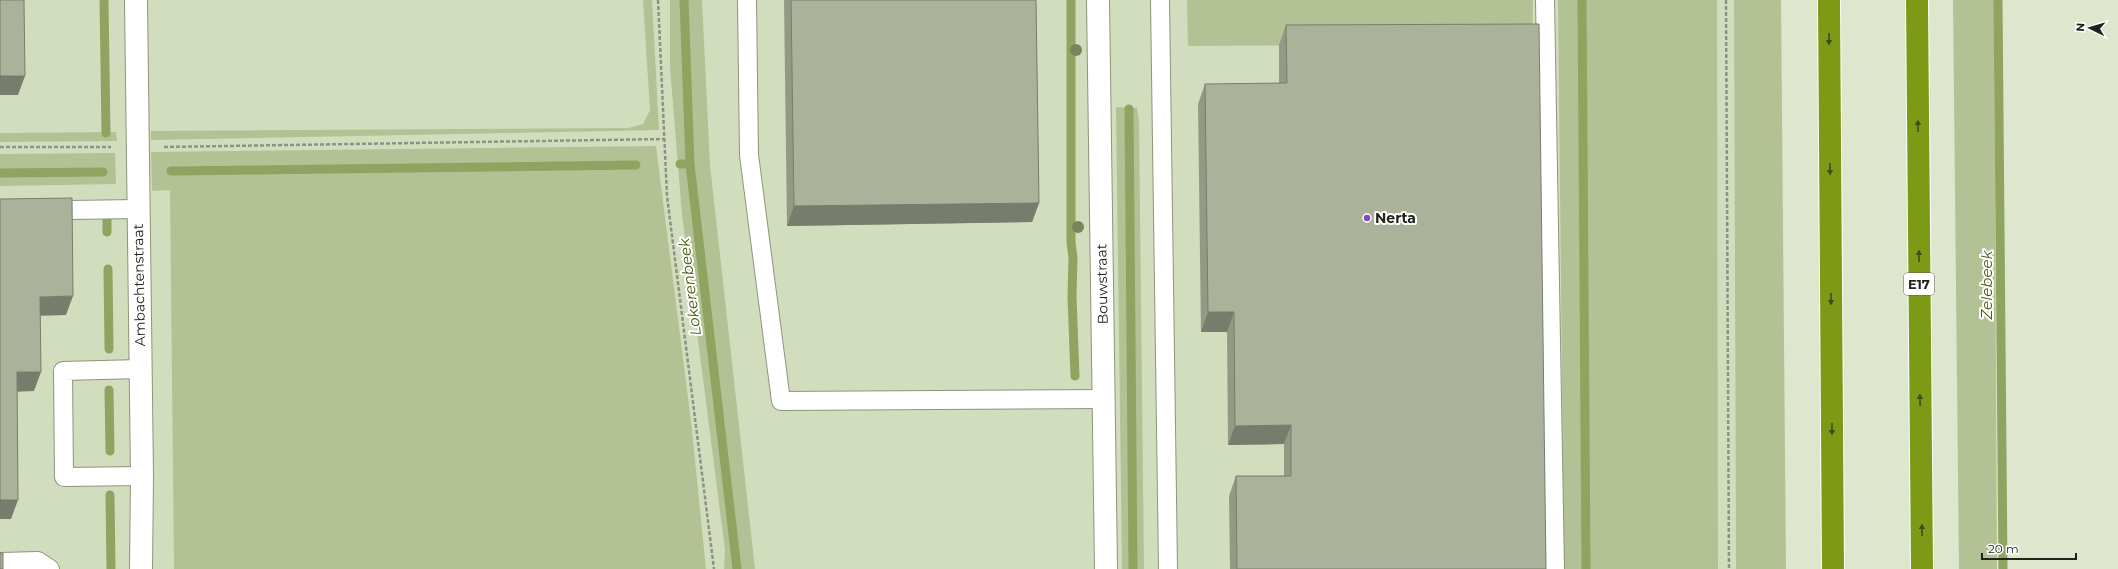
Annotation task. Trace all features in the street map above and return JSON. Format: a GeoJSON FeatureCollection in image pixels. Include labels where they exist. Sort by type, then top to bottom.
{"type":"FeatureCollection","features":[{"type":"Feature","properties":{"kind":"highway"},"geometry":{"type":"LineString","coordinates":[[1829,0],[1833,569]]}},
{"type":"Feature","properties":{"kind":"highway","name":"E17"},"geometry":{"type":"LineString","coordinates":[[1917,0],[1922,569]]}},
{"type":"Feature","properties":{"kind":"street","name":"Ambachtenstraat"},"geometry":{"type":"LineString","coordinates":[[136,0],[142,476],[141,569]]}},
{"type":"Feature","properties":{"kind":"street","name":"Bouwstraat"},"geometry":{"type":"LineString","coordinates":[[1098,0],[1106,569]]}},
{"type":"Feature","properties":{"kind":"lane"},"geometry":{"type":"LineString","coordinates":[[747,0],[749,155],[781,401],[1104,399]]}},
{"type":"Feature","properties":{"kind":"lane"},"geometry":{"type":"LineString","coordinates":[[1160,0],[1168,569]]}},
{"type":"Feature","properties":{"kind":"lane"},"geometry":{"type":"LineString","coordinates":[[1545,0],[1555,569]]}},
{"type":"Feature","properties":{"kind":"lane"},"geometry":{"type":"LineString","coordinates":[[0,211],[138,209]]}},
{"type":"Feature","properties":{"kind":"lane"},"geometry":{"type":"LineString","coordinates":[[140,369],[63,371],[64,477],[142,476]]}},
{"type":"Feature","properties":{"kind":"lane"},"geometry":{"type":"LineString","coordinates":[[0,562],[38,561],[50,569]]}},
{"type":"Feature","properties":{"kind":"path"},"geometry":{"type":"LineString","coordinates":[[658,0],[667,196],[714,569]]}},
{"type":"Feature","properties":{"kind":"path"},"geometry":{"type":"LineString","coordinates":[[1726,0],[1728,569]]}},
{"type":"Feature","properties":{"kind":"path"},"geometry":{"type":"LineString","coordinates":[[0,147],[138,147],[664,139]]}},
{"type":"Feature","properties":{"kind":"shaded area"},"geometry":{"type":"Polygon","coordinates":[[[0,0],[1734,0],[1736,569],[0,569],[0,0]]]}},
{"type":"Feature","properties":{"kind":"shaded area"},"geometry":{"type":"Polygon","coordinates":[[[643,0],[652,0],[659,130],[151,140],[151,131],[628,128],[643,124],[650,110],[643,0]]]}},
{"type":"Feature","properties":{"kind":"shaded area"},"geometry":{"type":"Polygon","coordinates":[[[670,0],[702,0],[710,165],[755,569],[724,569],[725,550],[682,215],[670,67],[670,0]]]}},
{"type":"Feature","properties":{"kind":"shaded area"},"geometry":{"type":"Polygon","coordinates":[[[1187,0],[1533,0],[1532,44],[1188,46],[1187,0]]]}},
{"type":"Feature","properties":{"kind":"shaded area"},"geometry":{"type":"Polygon","coordinates":[[[1558,0],[1717,0],[1718,569],[1564,569],[1558,0]]]}},
{"type":"Feature","properties":{"kind":"shaded area"},"geometry":{"type":"Polygon","coordinates":[[[1734,0],[1781,0],[1786,569],[1736,569],[1734,0]]]}},
{"type":"Feature","properties":{"kind":"shaded area"},"geometry":{"type":"Polygon","coordinates":[[[1953,0],[1994,0],[1997,569],[1959,569],[1953,0]]]}},
{"type":"Feature","properties":{"kind":"shaded area"},"geometry":{"type":"Polygon","coordinates":[[[1116,107],[1137,108],[1139,121],[1144,569],[1122,569],[1116,107]]]}},
{"type":"Feature","properties":{"kind":"shaded area"},"geometry":{"type":"Polygon","coordinates":[[[116,132],[117,141],[0,142],[0,133],[116,132]]]}},
{"type":"Feature","properties":{"kind":"shaded area"},"geometry":{"type":"Polygon","coordinates":[[[656,146],[691,421],[706,569],[174,569],[170,190],[152,191],[151,152],[656,146]]]}},
{"type":"Feature","properties":{"kind":"shaded area"},"geometry":{"type":"Polygon","coordinates":[[[115,153],[116,184],[0,186],[0,154],[115,153]]]}},
{"type":"Feature","properties":{"kind":"building"},"geometry":{"type":"Polygon","coordinates":[[[0,0],[24,0],[25,76],[0,76],[0,0]]]}},
{"type":"Feature","properties":{"kind":"building"},"geometry":{"type":"Polygon","coordinates":[[[791,0],[1036,0],[1039,203],[794,206],[791,0]]]}},
{"type":"Feature","properties":{"kind":"building","name":"Nerta"},"geometry":{"type":"Polygon","coordinates":[[[1539,24],[1546,569],[1237,569],[1236,476],[1291,476],[1291,425],[1235,426],[1234,312],[1208,312],[1205,84],[1287,83],[1286,25],[1539,24]]]}},
{"type":"Feature","properties":{"kind":"building"},"geometry":{"type":"Polygon","coordinates":[[[72,198],[73,296],[40,297],[41,372],[17,372],[18,500],[0,500],[0,199],[72,198]]]}},
{"type":"Feature","properties":{"kind":"building"},"geometry":{"type":"Polygon","coordinates":[[[0,553],[3,553],[3,569],[0,569],[0,553]]]}},
{"type":"Feature","properties":{"kind":"waterway"},"geometry":{"type":"LineString","coordinates":[[104,0],[106,133]]}},
{"type":"Feature","properties":{"kind":"waterway","name":"Lokerenbeek"},"geometry":{"type":"LineString","coordinates":[[684,0],[690,164],[737,569]]}},
{"type":"Feature","properties":{"kind":"waterway"},"geometry":{"type":"LineString","coordinates":[[1071,0],[1071,242],[1073,258],[1072,297],[1075,376]]}},
{"type":"Feature","properties":{"kind":"waterway"},"geometry":{"type":"LineString","coordinates":[[1582,0],[1586,569]]}},
{"type":"Feature","properties":{"kind":"waterway","name":"Zelebeek"},"geometry":{"type":"LineString","coordinates":[[1998,0],[2003,569]]}},
{"type":"Feature","properties":{"kind":"waterway"},"geometry":{"type":"LineString","coordinates":[[1129,109],[1133,569]]}},
{"type":"Feature","properties":{"kind":"waterway"},"geometry":{"type":"LineString","coordinates":[[680,164],[690,164]]}},
{"type":"Feature","properties":{"kind":"waterway"},"geometry":{"type":"LineString","coordinates":[[171,171],[636,165]]}},
{"type":"Feature","properties":{"kind":"waterway"},"geometry":{"type":"LineString","coordinates":[[0,173],[103,172]]}},
{"type":"Feature","properties":{"kind":"waterway"},"geometry":{"type":"LineString","coordinates":[[107,220],[107,232]]}},
{"type":"Feature","properties":{"kind":"waterway"},"geometry":{"type":"LineString","coordinates":[[108,269],[109,349]]}},
{"type":"Feature","properties":{"kind":"waterway"},"geometry":{"type":"LineString","coordinates":[[109,390],[110,451]]}},
{"type":"Feature","properties":{"kind":"waterway"},"geometry":{"type":"LineString","coordinates":[[110,495],[111,569]]}},
{"type":"Feature","properties":{"kind":"place","name":"Nerta"},"geometry":{"type":"Point","coordinates":[1367,218]}}]}
